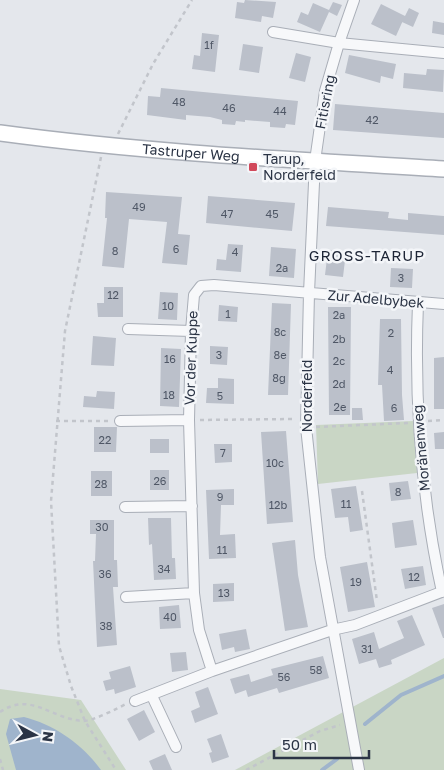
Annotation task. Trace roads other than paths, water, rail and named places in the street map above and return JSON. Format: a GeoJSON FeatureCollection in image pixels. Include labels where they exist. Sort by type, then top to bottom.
{"type":"FeatureCollection","features":[{"type":"Feature","properties":{"kind":"street","name":"Fitisring"},"geometry":{"type":"LineString","coordinates":[[315,161],[325,91],[338,43],[354,0]]}},
{"type":"Feature","properties":{"kind":"street"},"geometry":{"type":"LineString","coordinates":[[273,32],[338,43],[444,53]]}},
{"type":"Feature","properties":{"kind":"street","name":"Tastruper Weg"},"geometry":{"type":"LineString","coordinates":[[0,133],[109,147],[444,170]]}},
{"type":"Feature","properties":{"kind":"street","name":"Norderfeld"},"geometry":{"type":"LineString","coordinates":[[315,161],[306,423],[311,492],[332,630],[358,770]]}},
{"type":"Feature","properties":{"kind":"street","name":"Vor der Kuppe"},"geometry":{"type":"LineString","coordinates":[[212,671],[199,630],[194,594],[189,420],[191,331],[194,295],[201,286],[214,285],[309,293]]}},
{"type":"Feature","properties":{"kind":"street","name":"Zur Adelbybek"},"geometry":{"type":"LineString","coordinates":[[309,293],[444,304]]}},
{"type":"Feature","properties":{"kind":"street","name":"Moränenweg"},"geometry":{"type":"LineString","coordinates":[[418,303],[415,371],[418,422],[431,540],[443,591]]}},
{"type":"Feature","properties":{"kind":"street"},"geometry":{"type":"LineString","coordinates":[[128,329],[191,331]]}},
{"type":"Feature","properties":{"kind":"street","name":"Vor der Kuppe"},"geometry":{"type":"LineString","coordinates":[[120,421],[189,420]]}},
{"type":"Feature","properties":{"kind":"street"},"geometry":{"type":"LineString","coordinates":[[125,507],[192,506]]}},
{"type":"Feature","properties":{"kind":"street"},"geometry":{"type":"LineString","coordinates":[[134,701],[152,696],[212,671],[332,630],[355,625],[443,591]]}},
{"type":"Feature","properties":{"kind":"street"},"geometry":{"type":"LineString","coordinates":[[126,597],[194,594]]}},
{"type":"Feature","properties":{"kind":"street"},"geometry":{"type":"LineString","coordinates":[[152,696],[176,747]]}},
{"type":"Feature","properties":{"kind":"water"},"geometry":{"type":"Polygon","coordinates":[[[24,717],[57,730],[85,752],[101,770],[16,770],[6,734],[10,719],[24,717]]]}},
{"type":"Feature","properties":{"kind":"waterway"},"geometry":{"type":"LineString","coordinates":[[365,724],[401,695],[444,676]]}},
{"type":"Feature","properties":{"kind":"waterway"},"geometry":{"type":"LineString","coordinates":[[322,770],[337,759]]}},
{"type":"Feature","properties":{"kind":"place","name":"Tarup, Norderfeld"},"geometry":{"type":"Point","coordinates":[253,167]}},
{"type":"Feature","properties":{"kind":"district","name":"GROSS-TARUP"},"geometry":{"type":"Point","coordinates":[367,256]}}]}
